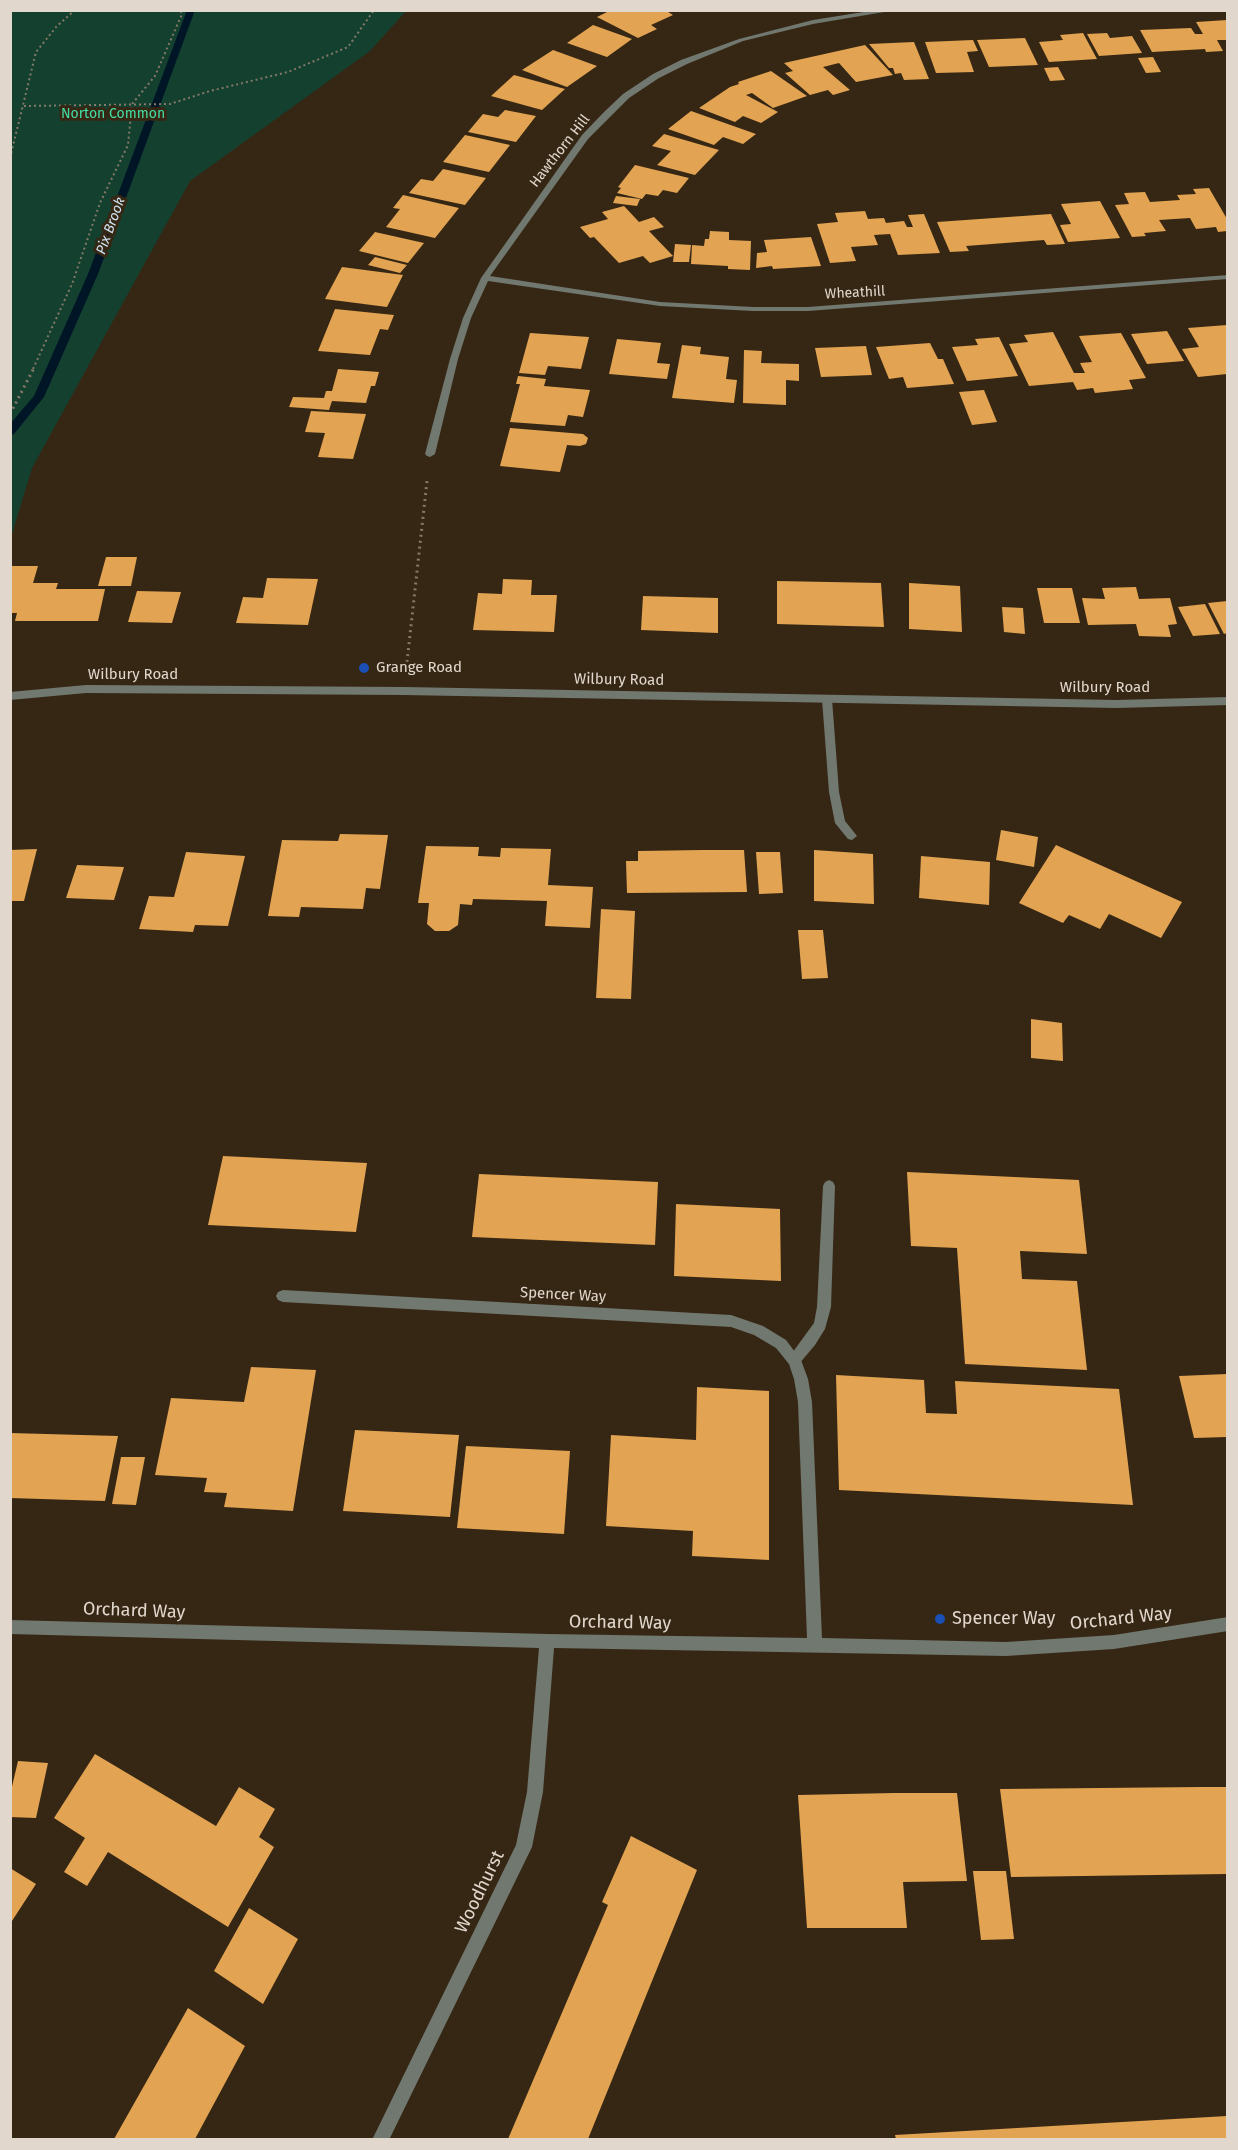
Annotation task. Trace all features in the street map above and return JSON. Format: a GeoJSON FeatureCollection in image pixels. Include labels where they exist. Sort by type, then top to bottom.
{"type":"FeatureCollection","features":[{"type":"Feature","properties":{"kind":"street","name":"Hawthorn Hill"},"geometry":{"type":"LineString","coordinates":[[430,454],[454,359],[467,318],[485,278],[585,137],[626,96],[656,76],[684,62],[741,40],[813,22],[893,10]]}},
{"type":"Feature","properties":{"kind":"street","name":"Wheathill"},"geometry":{"type":"LineString","coordinates":[[485,278],[669,304],[753,309],[808,309],[1227,277]]}},
{"type":"Feature","properties":{"kind":"street","name":"Wilbury Road"},"geometry":{"type":"LineString","coordinates":[[10,696],[86,689],[404,691],[1117,704],[1227,701]]}},
{"type":"Feature","properties":{"kind":"street"},"geometry":{"type":"LineString","coordinates":[[827,699],[834,792],[840,823],[852,836]]}},
{"type":"Feature","properties":{"kind":"street"},"geometry":{"type":"LineString","coordinates":[[794,1360],[820,1325],[824,1307],[829,1186]]}},
{"type":"Feature","properties":{"kind":"street","name":"Spencer Way"},"geometry":{"type":"LineString","coordinates":[[283,1296],[731,1321],[758,1330],[781,1344],[794,1360],[801,1379],[805,1402],[815,1645]]}},
{"type":"Feature","properties":{"kind":"street","name":"Orchard Way"},"geometry":{"type":"LineString","coordinates":[[10,1627],[547,1641],[1006,1649],[1114,1642],[1227,1624]]}},
{"type":"Feature","properties":{"kind":"street","name":"Woodhurst"},"geometry":{"type":"LineString","coordinates":[[380,2139],[524,1846],[535,1792],[547,1641]]}},
{"type":"Feature","properties":{"kind":"path"},"geometry":{"type":"LineString","coordinates":[[10,158],[36,52],[57,26],[75,10]]}},
{"type":"Feature","properties":{"kind":"path"},"geometry":{"type":"LineString","coordinates":[[10,414],[72,284],[100,203],[128,145],[132,104],[155,76],[182,14],[180,10]]}},
{"type":"Feature","properties":{"kind":"path"},"geometry":{"type":"LineString","coordinates":[[24,106],[170,104],[210,91],[288,72],[348,47],[374,10]]}},
{"type":"Feature","properties":{"kind":"path"},"geometry":{"type":"LineString","coordinates":[[404,691],[430,454]]}},
{"type":"Feature","properties":{"kind":"green space","name":"Norton Common"},"geometry":{"type":"Polygon","coordinates":[[[11,10],[406,11],[370,51],[190,181],[32,468],[11,537],[11,10]]]}},
{"type":"Feature","properties":{"kind":"building"},"geometry":{"type":"Polygon","coordinates":[[[611,10],[665,10],[673,15],[651,25],[657,29],[638,38],[597,17],[611,10]]]}},
{"type":"Feature","properties":{"kind":"building"},"geometry":{"type":"Polygon","coordinates":[[[1227,20],[1227,40],[1217,40],[1223,51],[1206,52],[1205,49],[1152,52],[1140,30],[1191,28],[1195,34],[1203,34],[1196,22],[1227,20]]]}},
{"type":"Feature","properties":{"kind":"building"},"geometry":{"type":"Polygon","coordinates":[[[593,25],[632,39],[607,57],[567,43],[593,25]]]}},
{"type":"Feature","properties":{"kind":"building"},"geometry":{"type":"Polygon","coordinates":[[[1083,33],[1097,59],[1049,62],[1039,42],[1063,40],[1060,35],[1083,33]]]}},
{"type":"Feature","properties":{"kind":"building"},"geometry":{"type":"Polygon","coordinates":[[[1107,33],[1110,38],[1132,36],[1142,53],[1099,56],[1087,34],[1107,33]]]}},
{"type":"Feature","properties":{"kind":"building"},"geometry":{"type":"Polygon","coordinates":[[[1025,38],[1038,65],[989,67],[977,40],[1025,38]]]}},
{"type":"Feature","properties":{"kind":"building"},"geometry":{"type":"Polygon","coordinates":[[[973,40],[978,51],[967,52],[974,72],[936,73],[925,42],[973,40]]]}},
{"type":"Feature","properties":{"kind":"building"},"geometry":{"type":"Polygon","coordinates":[[[914,42],[929,79],[904,80],[901,73],[895,74],[893,68],[889,68],[869,44],[914,42]]]}},
{"type":"Feature","properties":{"kind":"building"},"geometry":{"type":"Polygon","coordinates":[[[865,45],[893,75],[856,82],[839,63],[823,67],[850,90],[833,95],[828,90],[810,95],[785,73],[793,71],[784,63],[865,45]]]}},
{"type":"Feature","properties":{"kind":"building"},"geometry":{"type":"Polygon","coordinates":[[[553,50],[597,66],[567,87],[522,70],[553,50]]]}},
{"type":"Feature","properties":{"kind":"building"},"geometry":{"type":"Polygon","coordinates":[[[1153,57],[1161,72],[1146,73],[1138,58],[1153,57]]]}},
{"type":"Feature","properties":{"kind":"building"},"geometry":{"type":"Polygon","coordinates":[[[1058,67],[1065,80],[1050,81],[1044,68],[1058,67]]]}},
{"type":"Feature","properties":{"kind":"building"},"geometry":{"type":"Polygon","coordinates":[[[771,71],[807,96],[773,108],[752,93],[746,95],[778,112],[761,123],[743,116],[735,122],[699,108],[730,87],[739,84],[738,82],[771,71]]]}},
{"type":"Feature","properties":{"kind":"building"},"geometry":{"type":"Polygon","coordinates":[[[514,75],[565,89],[542,110],[491,96],[514,75]]]}},
{"type":"Feature","properties":{"kind":"building"},"geometry":{"type":"Polygon","coordinates":[[[505,110],[536,116],[516,142],[468,132],[483,114],[498,117],[505,110]]]}},
{"type":"Feature","properties":{"kind":"building"},"geometry":{"type":"Polygon","coordinates":[[[691,111],[756,134],[743,144],[723,137],[714,145],[668,129],[691,111]]]}},
{"type":"Feature","properties":{"kind":"building"},"geometry":{"type":"Polygon","coordinates":[[[664,134],[719,150],[695,175],[657,165],[671,151],[652,146],[664,134]]]}},
{"type":"Feature","properties":{"kind":"building"},"geometry":{"type":"Polygon","coordinates":[[[465,135],[510,145],[489,172],[443,162],[465,135]]]}},
{"type":"Feature","properties":{"kind":"building"},"geometry":{"type":"Polygon","coordinates":[[[635,165],[689,178],[677,193],[663,190],[658,196],[646,194],[642,199],[617,193],[621,188],[618,187],[635,165]]]}},
{"type":"Feature","properties":{"kind":"building"},"geometry":{"type":"Polygon","coordinates":[[[443,169],[486,178],[465,205],[409,193],[421,179],[433,181],[443,169]]]}},
{"type":"Feature","properties":{"kind":"building"},"geometry":{"type":"Polygon","coordinates":[[[1209,188],[1227,219],[1227,231],[1218,232],[1216,227],[1196,229],[1190,218],[1159,220],[1166,231],[1144,233],[1146,236],[1132,237],[1115,205],[1129,204],[1124,193],[1145,192],[1150,202],[1180,200],[1177,195],[1196,194],[1193,189],[1209,188]]]}},
{"type":"Feature","properties":{"kind":"building"},"geometry":{"type":"Polygon","coordinates":[[[403,195],[459,208],[435,238],[386,227],[400,209],[393,208],[403,195]]]}},
{"type":"Feature","properties":{"kind":"building"},"geometry":{"type":"Polygon","coordinates":[[[616,196],[640,199],[637,206],[613,203],[616,196]]]}},
{"type":"Feature","properties":{"kind":"building"},"geometry":{"type":"Polygon","coordinates":[[[1100,201],[1120,238],[1068,242],[1060,225],[1071,224],[1061,204],[1100,201]]]}},
{"type":"Feature","properties":{"kind":"building"},"geometry":{"type":"Polygon","coordinates":[[[624,206],[639,222],[654,217],[664,227],[649,231],[673,256],[650,263],[643,256],[619,263],[594,237],[590,238],[580,227],[608,219],[602,212],[624,206]]]}},
{"type":"Feature","properties":{"kind":"building"},"geometry":{"type":"Polygon","coordinates":[[[865,211],[868,219],[884,218],[886,223],[904,221],[907,227],[913,227],[908,215],[924,214],[940,253],[898,255],[890,234],[874,235],[878,245],[851,247],[856,261],[830,263],[817,224],[838,222],[835,213],[865,211]]]}},
{"type":"Feature","properties":{"kind":"building"},"geometry":{"type":"Polygon","coordinates":[[[1051,214],[1065,244],[1047,245],[1044,240],[966,246],[969,251],[950,252],[937,222],[1051,214]]]}},
{"type":"Feature","properties":{"kind":"building"},"geometry":{"type":"Polygon","coordinates":[[[710,231],[729,232],[729,240],[751,241],[750,270],[691,264],[692,245],[704,246],[705,239],[709,239],[710,231]]]}},
{"type":"Feature","properties":{"kind":"building"},"geometry":{"type":"Polygon","coordinates":[[[375,232],[424,243],[408,263],[359,251],[375,232]]]}},
{"type":"Feature","properties":{"kind":"building"},"geometry":{"type":"Polygon","coordinates":[[[811,237],[821,266],[756,268],[757,253],[767,252],[764,240],[811,237]]]}},
{"type":"Feature","properties":{"kind":"building"},"geometry":{"type":"Polygon","coordinates":[[[675,244],[691,245],[689,262],[673,262],[675,244]]]}},
{"type":"Feature","properties":{"kind":"building"},"geometry":{"type":"Polygon","coordinates":[[[375,257],[407,265],[400,273],[368,265],[375,257]]]}},
{"type":"Feature","properties":{"kind":"building"},"geometry":{"type":"Polygon","coordinates":[[[342,267],[403,275],[387,307],[325,299],[342,267]]]}},
{"type":"Feature","properties":{"kind":"building"},"geometry":{"type":"Polygon","coordinates":[[[335,309],[394,315],[388,330],[380,329],[370,355],[318,351],[335,309]]]}},
{"type":"Feature","properties":{"kind":"building"},"geometry":{"type":"Polygon","coordinates":[[[1227,325],[1227,374],[1198,377],[1182,349],[1199,347],[1188,328],[1227,325]]]}},
{"type":"Feature","properties":{"kind":"building"},"geometry":{"type":"Polygon","coordinates":[[[1167,331],[1184,361],[1147,364],[1131,334],[1167,331]]]}},
{"type":"Feature","properties":{"kind":"building"},"geometry":{"type":"Polygon","coordinates":[[[1053,332],[1074,373],[1085,373],[1080,363],[1092,362],[1079,336],[1121,333],[1146,378],[1129,380],[1133,389],[1095,393],[1093,388],[1077,390],[1073,382],[1029,386],[1009,344],[1028,342],[1024,335],[1053,332]]]}},
{"type":"Feature","properties":{"kind":"building"},"geometry":{"type":"Polygon","coordinates":[[[530,333],[589,337],[581,369],[548,366],[545,375],[519,373],[530,333]]]}},
{"type":"Feature","properties":{"kind":"building"},"geometry":{"type":"Polygon","coordinates":[[[999,337],[1018,376],[967,381],[952,347],[978,345],[975,339],[999,337]]]}},
{"type":"Feature","properties":{"kind":"building"},"geometry":{"type":"Polygon","coordinates":[[[617,339],[661,343],[657,363],[670,364],[667,379],[609,374],[617,339]]]}},
{"type":"Feature","properties":{"kind":"building"},"geometry":{"type":"Polygon","coordinates":[[[930,343],[938,359],[943,359],[954,384],[907,388],[903,377],[889,379],[876,347],[930,343]]]}},
{"type":"Feature","properties":{"kind":"building"},"geometry":{"type":"Polygon","coordinates":[[[682,345],[701,347],[700,354],[729,357],[726,379],[737,380],[734,403],[672,398],[682,345]]]}},
{"type":"Feature","properties":{"kind":"building"},"geometry":{"type":"Polygon","coordinates":[[[866,346],[872,375],[821,377],[815,348],[866,346]]]}},
{"type":"Feature","properties":{"kind":"building"},"geometry":{"type":"Polygon","coordinates":[[[744,350],[762,351],[761,363],[799,364],[799,381],[786,380],[786,405],[743,403],[744,350]]]}},
{"type":"Feature","properties":{"kind":"building"},"geometry":{"type":"Polygon","coordinates":[[[338,369],[379,372],[375,386],[371,386],[366,403],[332,401],[329,410],[289,407],[293,397],[324,398],[326,391],[332,391],[338,369]]]}},
{"type":"Feature","properties":{"kind":"building"},"geometry":{"type":"Polygon","coordinates":[[[518,376],[546,379],[544,386],[590,390],[583,417],[568,415],[565,426],[510,422],[520,384],[516,384],[518,376]]]}},
{"type":"Feature","properties":{"kind":"building"},"geometry":{"type":"Polygon","coordinates":[[[984,390],[997,422],[972,425],[959,392],[984,390]]]}},
{"type":"Feature","properties":{"kind":"building"},"geometry":{"type":"Polygon","coordinates":[[[311,411],[366,414],[353,459],[318,457],[325,433],[305,432],[311,411]]]}},
{"type":"Feature","properties":{"kind":"building"},"geometry":{"type":"Polygon","coordinates":[[[510,428],[583,434],[588,438],[586,444],[580,446],[567,445],[560,472],[500,466],[510,428]]]}},
{"type":"Feature","properties":{"kind":"building"},"geometry":{"type":"Polygon","coordinates":[[[106,557],[137,557],[131,586],[98,586],[106,557]]]}},
{"type":"Feature","properties":{"kind":"building"},"geometry":{"type":"Polygon","coordinates":[[[10,566],[38,566],[33,583],[58,583],[56,589],[105,589],[98,621],[15,621],[17,613],[10,613],[10,566]]]}},
{"type":"Feature","properties":{"kind":"building"},"geometry":{"type":"Polygon","coordinates":[[[267,578],[318,579],[308,625],[236,623],[243,597],[263,598],[267,578]]]}},
{"type":"Feature","properties":{"kind":"building"},"geometry":{"type":"Polygon","coordinates":[[[503,579],[532,580],[531,595],[557,595],[554,632],[473,630],[478,593],[502,594],[503,579]]]}},
{"type":"Feature","properties":{"kind":"building"},"geometry":{"type":"Polygon","coordinates":[[[777,581],[881,583],[884,627],[777,624],[777,581]]]}},
{"type":"Feature","properties":{"kind":"building"},"geometry":{"type":"Polygon","coordinates":[[[909,583],[960,586],[962,632],[909,629],[909,583]]]}},
{"type":"Feature","properties":{"kind":"building"},"geometry":{"type":"Polygon","coordinates":[[[1136,587],[1139,599],[1170,598],[1177,624],[1168,625],[1171,637],[1139,636],[1136,624],[1088,625],[1082,598],[1105,599],[1102,588],[1136,587]]]}},
{"type":"Feature","properties":{"kind":"building"},"geometry":{"type":"Polygon","coordinates":[[[1037,588],[1072,588],[1080,623],[1044,623],[1037,588]]]}},
{"type":"Feature","properties":{"kind":"building"},"geometry":{"type":"Polygon","coordinates":[[[137,591],[181,592],[172,623],[128,622],[137,591]]]}},
{"type":"Feature","properties":{"kind":"building"},"geometry":{"type":"Polygon","coordinates":[[[643,596],[718,598],[718,633],[641,630],[643,596]]]}},
{"type":"Feature","properties":{"kind":"building"},"geometry":{"type":"Polygon","coordinates":[[[1227,601],[1227,633],[1224,634],[1208,603],[1227,601]]]}},
{"type":"Feature","properties":{"kind":"building"},"geometry":{"type":"Polygon","coordinates":[[[1205,604],[1220,634],[1193,636],[1178,607],[1205,604]]]}},
{"type":"Feature","properties":{"kind":"building"},"geometry":{"type":"Polygon","coordinates":[[[1002,607],[1023,608],[1025,634],[1004,632],[1002,607]]]}},
{"type":"Feature","properties":{"kind":"building"},"geometry":{"type":"Polygon","coordinates":[[[1001,830],[1038,837],[1034,867],[996,860],[1001,830]]]}},
{"type":"Feature","properties":{"kind":"building"},"geometry":{"type":"Polygon","coordinates":[[[340,834],[388,835],[380,889],[366,888],[363,909],[301,907],[299,917],[268,916],[282,840],[338,841],[340,834]]]}},
{"type":"Feature","properties":{"kind":"building"},"geometry":{"type":"Polygon","coordinates":[[[1056,845],[1182,902],[1161,938],[1109,914],[1100,929],[1069,915],[1063,923],[1019,903],[1056,845]]]}},
{"type":"Feature","properties":{"kind":"building"},"geometry":{"type":"Polygon","coordinates":[[[426,846],[479,847],[478,856],[500,857],[501,848],[551,849],[548,885],[593,887],[590,928],[545,926],[547,901],[473,899],[472,905],[460,904],[458,925],[449,931],[435,931],[427,924],[429,903],[418,903],[426,846]]]}},
{"type":"Feature","properties":{"kind":"building"},"geometry":{"type":"Polygon","coordinates":[[[37,849],[24,901],[10,901],[10,850],[37,849]]]}},
{"type":"Feature","properties":{"kind":"building"},"geometry":{"type":"Polygon","coordinates":[[[744,850],[747,892],[627,893],[626,861],[638,861],[638,851],[744,850]]]}},
{"type":"Feature","properties":{"kind":"building"},"geometry":{"type":"Polygon","coordinates":[[[814,850],[873,854],[874,904],[814,901],[814,850]]]}},
{"type":"Feature","properties":{"kind":"building"},"geometry":{"type":"Polygon","coordinates":[[[186,852],[245,856],[228,926],[195,925],[193,932],[139,929],[149,896],[174,897],[186,852]]]}},
{"type":"Feature","properties":{"kind":"building"},"geometry":{"type":"Polygon","coordinates":[[[756,852],[780,852],[783,893],[759,894],[756,852]]]}},
{"type":"Feature","properties":{"kind":"building"},"geometry":{"type":"Polygon","coordinates":[[[921,856],[990,862],[989,905],[919,898],[921,856]]]}},
{"type":"Feature","properties":{"kind":"building"},"geometry":{"type":"Polygon","coordinates":[[[77,865],[124,867],[114,900],[66,898],[77,865]]]}},
{"type":"Feature","properties":{"kind":"building"},"geometry":{"type":"Polygon","coordinates":[[[601,909],[635,911],[631,999],[596,998],[601,909]]]}},
{"type":"Feature","properties":{"kind":"building"},"geometry":{"type":"Polygon","coordinates":[[[798,930],[823,930],[828,978],[802,979],[798,930]]]}},
{"type":"Feature","properties":{"kind":"building"},"geometry":{"type":"Polygon","coordinates":[[[1031,1019],[1062,1023],[1063,1061],[1031,1058],[1031,1019]]]}},
{"type":"Feature","properties":{"kind":"building"},"geometry":{"type":"Polygon","coordinates":[[[223,1156],[367,1163],[356,1232],[208,1225],[223,1156]]]}},
{"type":"Feature","properties":{"kind":"building"},"geometry":{"type":"Polygon","coordinates":[[[907,1172],[1079,1180],[1087,1254],[1020,1251],[1022,1279],[1077,1281],[1087,1370],[965,1364],[957,1248],[911,1246],[907,1172]]]}},
{"type":"Feature","properties":{"kind":"building"},"geometry":{"type":"Polygon","coordinates":[[[479,1174],[658,1182],[655,1245],[472,1237],[479,1174]]]}},
{"type":"Feature","properties":{"kind":"building"},"geometry":{"type":"Polygon","coordinates":[[[676,1204],[780,1209],[781,1281],[674,1276],[676,1204]]]}},
{"type":"Feature","properties":{"kind":"building"},"geometry":{"type":"Polygon","coordinates":[[[251,1367],[316,1370],[293,1511],[224,1507],[227,1493],[204,1492],[207,1478],[155,1475],[171,1398],[244,1402],[251,1367]]]}},
{"type":"Feature","properties":{"kind":"building"},"geometry":{"type":"Polygon","coordinates":[[[1227,1374],[1227,1437],[1194,1438],[1179,1376],[1227,1374]]]}},
{"type":"Feature","properties":{"kind":"building"},"geometry":{"type":"Polygon","coordinates":[[[836,1375],[924,1380],[926,1413],[957,1414],[955,1381],[1119,1389],[1133,1505],[839,1490],[836,1375]]]}},
{"type":"Feature","properties":{"kind":"building"},"geometry":{"type":"Polygon","coordinates":[[[697,1387],[769,1391],[769,1560],[692,1556],[693,1531],[606,1526],[611,1435],[696,1440],[697,1387]]]}},
{"type":"Feature","properties":{"kind":"building"},"geometry":{"type":"Polygon","coordinates":[[[355,1430],[459,1435],[450,1517],[343,1511],[355,1430]]]}},
{"type":"Feature","properties":{"kind":"building"},"geometry":{"type":"Polygon","coordinates":[[[10,1433],[118,1436],[105,1501],[10,1498],[10,1433]]]}},
{"type":"Feature","properties":{"kind":"building"},"geometry":{"type":"Polygon","coordinates":[[[466,1446],[570,1451],[564,1534],[457,1528],[466,1446]]]}},
{"type":"Feature","properties":{"kind":"building"},"geometry":{"type":"Polygon","coordinates":[[[121,1457],[145,1457],[136,1505],[112,1504],[121,1457]]]}},
{"type":"Feature","properties":{"kind":"building"},"geometry":{"type":"Polygon","coordinates":[[[95,1754],[216,1826],[239,1787],[275,1809],[259,1837],[274,1847],[228,1927],[108,1852],[87,1886],[64,1872],[85,1838],[54,1818],[95,1754]]]}},
{"type":"Feature","properties":{"kind":"building"},"geometry":{"type":"Polygon","coordinates":[[[18,1761],[48,1763],[36,1818],[10,1817],[10,1795],[18,1761]]]}},
{"type":"Feature","properties":{"kind":"building"},"geometry":{"type":"Polygon","coordinates":[[[1227,1787],[1227,1874],[1011,1877],[1000,1789],[1227,1787]]]}},
{"type":"Feature","properties":{"kind":"building"},"geometry":{"type":"Polygon","coordinates":[[[957,1793],[967,1881],[903,1882],[907,1928],[807,1928],[798,1795],[957,1793]]]}},
{"type":"Feature","properties":{"kind":"building"},"geometry":{"type":"Polygon","coordinates":[[[631,1836],[697,1870],[588,2139],[508,2139],[608,1905],[602,1902],[631,1836]]]}},
{"type":"Feature","properties":{"kind":"building"},"geometry":{"type":"Polygon","coordinates":[[[10,1868],[36,1884],[10,1924],[10,1868]]]}},
{"type":"Feature","properties":{"kind":"building"},"geometry":{"type":"Polygon","coordinates":[[[973,1871],[1006,1871],[1014,1939],[981,1940],[973,1871]]]}},
{"type":"Feature","properties":{"kind":"building"},"geometry":{"type":"Polygon","coordinates":[[[249,1908],[298,1939],[263,2004],[214,1971],[249,1908]]]}},
{"type":"Feature","properties":{"kind":"building"},"geometry":{"type":"Polygon","coordinates":[[[188,2008],[245,2046],[195,2139],[114,2139],[188,2008]]]}},
{"type":"Feature","properties":{"kind":"building"},"geometry":{"type":"Polygon","coordinates":[[[1227,2116],[1227,2139],[896,2139],[895,2135],[1227,2116]]]}},
{"type":"Feature","properties":{"kind":"waterway","name":"Pix Brook"},"geometry":{"type":"LineString","coordinates":[[10,432],[39,397],[93,274],[191,10]]}},
{"type":"Feature","properties":{"kind":"place","name":"Grange Road"},"geometry":{"type":"Point","coordinates":[364,668]}},
{"type":"Feature","properties":{"kind":"place","name":"Spencer Way"},"geometry":{"type":"Point","coordinates":[940,1619]}}]}
